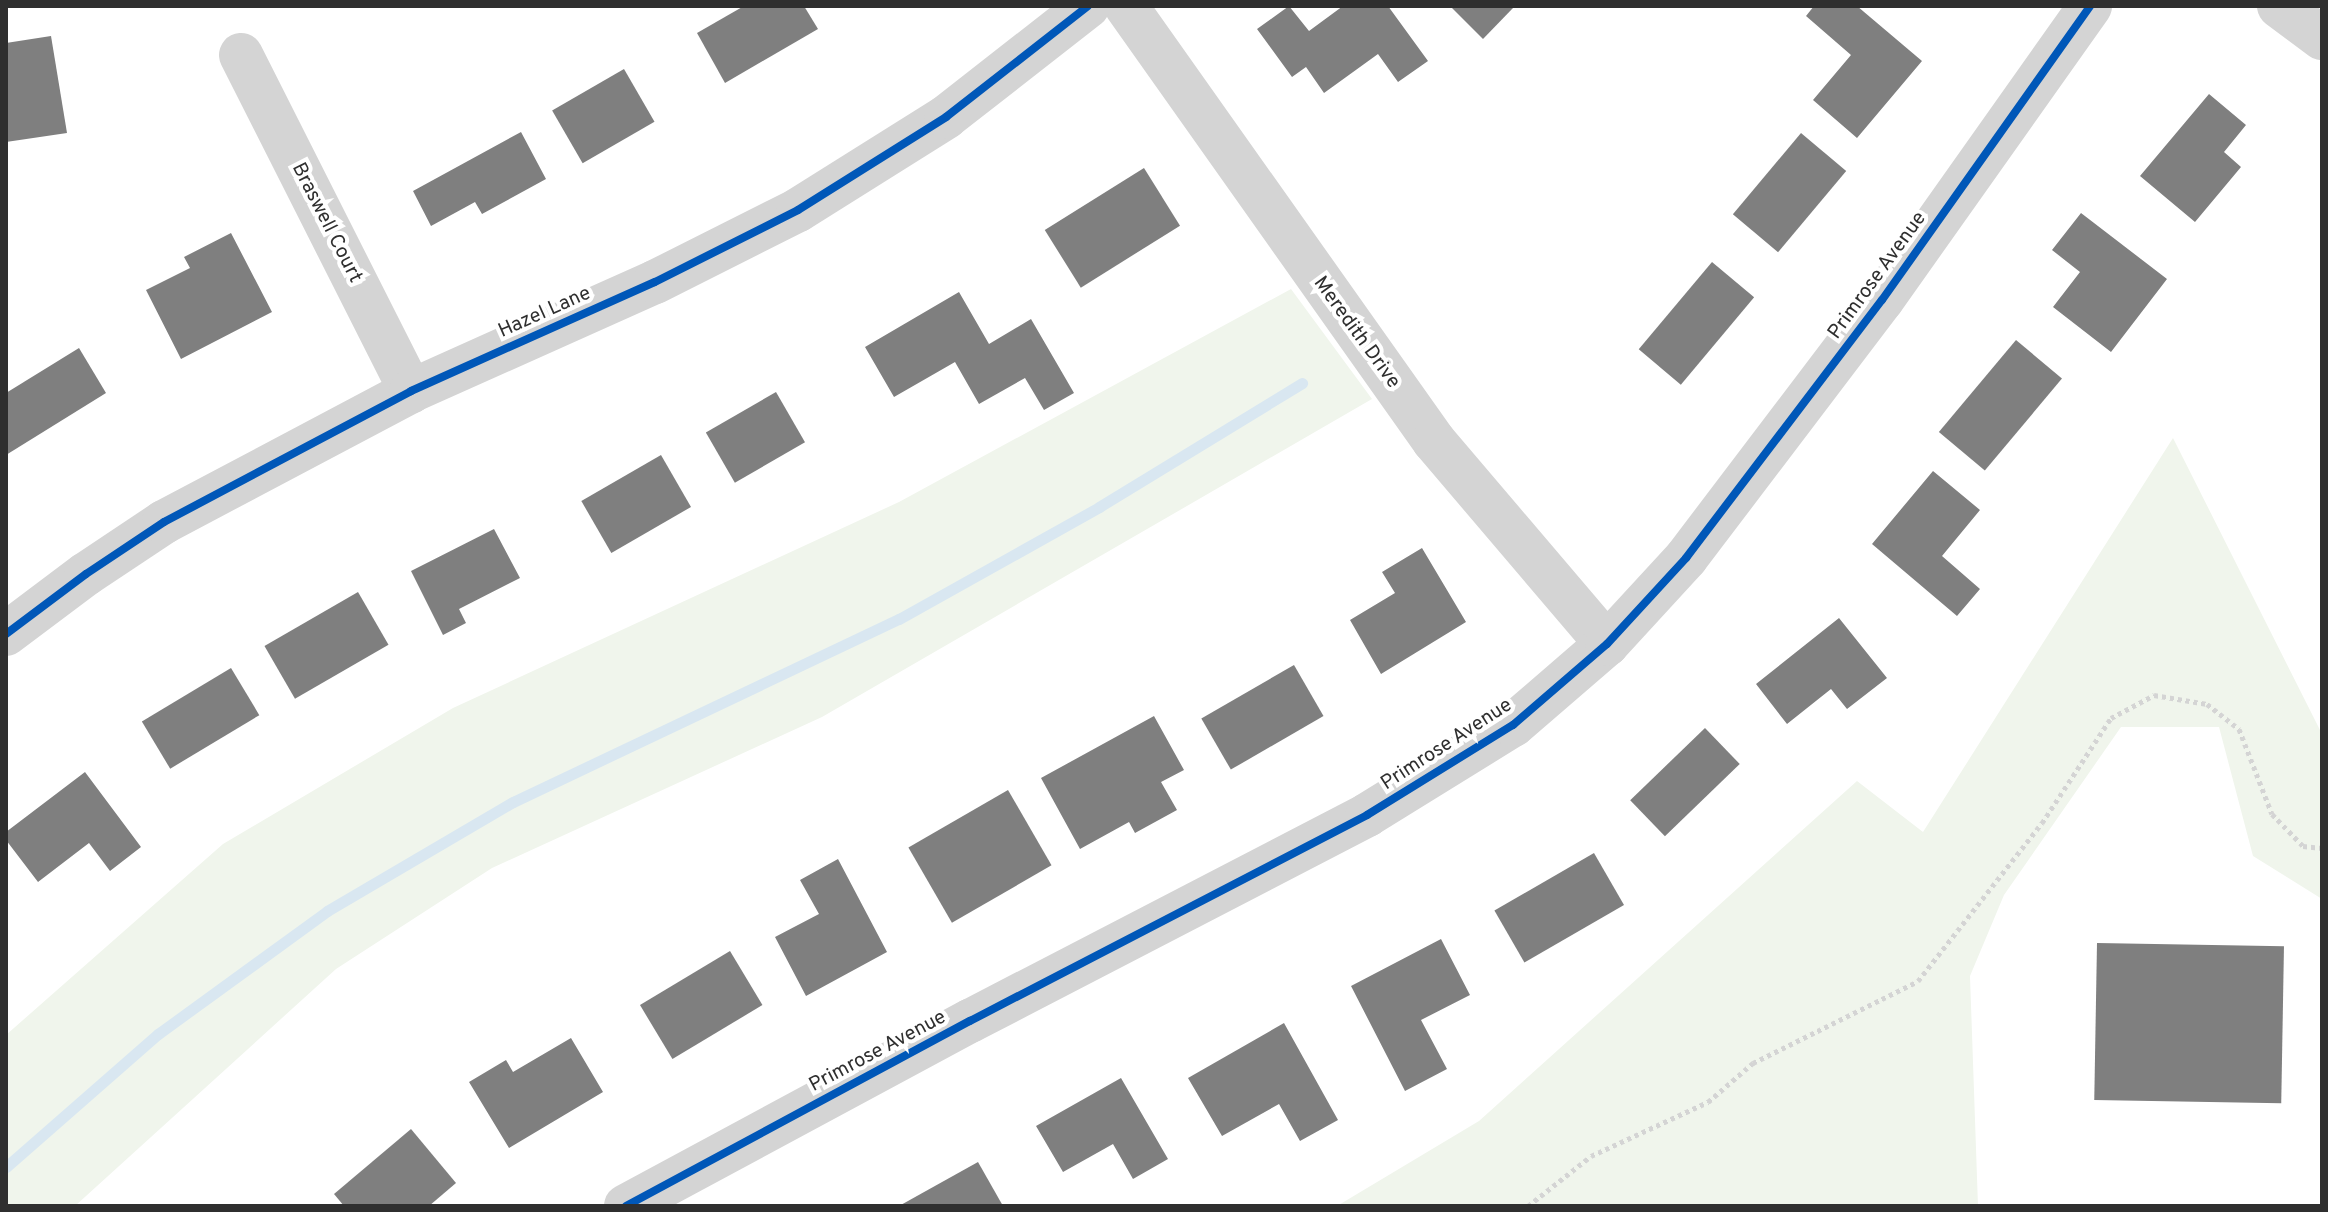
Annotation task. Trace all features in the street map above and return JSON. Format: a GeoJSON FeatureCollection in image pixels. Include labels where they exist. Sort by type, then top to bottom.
{"type":"FeatureCollection","features":[{"type":"Feature","properties":{"kind":"street","name":"Hazel Lane"},"geometry":{"type":"LineString","coordinates":[[6,634],[86,574],[164,522],[411,391],[655,282],[798,210],[946,117],[1088,6]]}},
{"type":"Feature","properties":{"kind":"street","name":"Meredith Drive"},"geometry":{"type":"LineString","coordinates":[[1126,6],[1434,441],[1607,644]]}},
{"type":"Feature","properties":{"kind":"street","name":"Primrose Avenue"},"geometry":{"type":"LineString","coordinates":[[626,1206],[970,1021],[1367,815],[1513,725],[1607,644],[1686,558],[1882,300],[2090,6]]}},
{"type":"Feature","properties":{"kind":"street"},"geometry":{"type":"LineString","coordinates":[[2279,6],[2322,38]]}},
{"type":"Feature","properties":{"kind":"street","name":"Braswell Court"},"geometry":{"type":"LineString","coordinates":[[241,55],[411,391]]}},
{"type":"Feature","properties":{"kind":"path"},"geometry":{"type":"LineString","coordinates":[[1528,1206],[1591,1156],[1708,1102],[1753,1063],[1918,981],[2042,823],[2111,718],[2154,695],[2207,704],[2239,729],[2272,814],[2303,846],[2322,848]]}},
{"type":"Feature","properties":{"kind":"shaded area"},"geometry":{"type":"Polygon","coordinates":[[[1291,289],[1372,399],[822,717],[492,868],[336,969],[75,1206],[6,1206],[6,1035],[223,844],[453,708],[899,502],[1291,289]]]}},
{"type":"Feature","properties":{"kind":"shaded area"},"geometry":{"type":"Polygon","coordinates":[[[2173,438],[2322,734],[2322,899],[2253,856],[2219,727],[2121,727],[2004,895],[1970,976],[1978,1206],[1337,1206],[1479,1121],[1857,781],[1923,832],[2173,438]]]}},
{"type":"Feature","properties":{"kind":"building"},"geometry":{"type":"Polygon","coordinates":[[[744,6],[804,6],[818,29],[725,83],[697,33],[744,6]]]}},
{"type":"Feature","properties":{"kind":"building"},"geometry":{"type":"Polygon","coordinates":[[[1289,6],[1309,31],[1343,6],[1388,6],[1428,61],[1398,82],[1378,54],[1324,93],[1306,67],[1292,77],[1257,29],[1289,6]]]}},
{"type":"Feature","properties":{"kind":"building"},"geometry":{"type":"Polygon","coordinates":[[[1450,6],[1510,6],[1513,8],[1483,39],[1450,6]]]}},
{"type":"Feature","properties":{"kind":"building"},"geometry":{"type":"Polygon","coordinates":[[[1814,6],[1857,6],[1922,61],[1857,138],[1813,100],[1851,55],[1806,16],[1814,6]]]}},
{"type":"Feature","properties":{"kind":"building"},"geometry":{"type":"Polygon","coordinates":[[[51,36],[67,133],[6,142],[6,43],[51,36]]]}},
{"type":"Feature","properties":{"kind":"building"},"geometry":{"type":"Polygon","coordinates":[[[624,69],[654,122],[583,163],[552,110],[624,69]]]}},
{"type":"Feature","properties":{"kind":"building"},"geometry":{"type":"Polygon","coordinates":[[[2209,94],[2246,125],[2224,152],[2241,167],[2195,222],[2140,176],[2209,94]]]}},
{"type":"Feature","properties":{"kind":"building"},"geometry":{"type":"Polygon","coordinates":[[[521,132],[546,179],[482,214],[475,202],[431,226],[413,191],[521,132]]]}},
{"type":"Feature","properties":{"kind":"building"},"geometry":{"type":"Polygon","coordinates":[[[1801,133],[1846,171],[1778,252],[1733,214],[1801,133]]]}},
{"type":"Feature","properties":{"kind":"building"},"geometry":{"type":"Polygon","coordinates":[[[1144,168],[1180,226],[1081,288],[1045,230],[1144,168]]]}},
{"type":"Feature","properties":{"kind":"building"},"geometry":{"type":"Polygon","coordinates":[[[2081,213],[2167,279],[2111,352],[2053,307],[2080,272],[2052,250],[2081,213]]]}},
{"type":"Feature","properties":{"kind":"building"},"geometry":{"type":"Polygon","coordinates":[[[231,233],[272,312],[181,359],[146,290],[190,268],[184,257],[231,233]]]}},
{"type":"Feature","properties":{"kind":"building"},"geometry":{"type":"Polygon","coordinates":[[[1712,262],[1754,297],[1681,385],[1639,349],[1712,262]]]}},
{"type":"Feature","properties":{"kind":"building"},"geometry":{"type":"Polygon","coordinates":[[[959,292],[989,344],[1031,319],[1074,393],[1044,410],[1025,378],[979,404],[955,362],[894,397],[865,347],[959,292]]]}},
{"type":"Feature","properties":{"kind":"building"},"geometry":{"type":"Polygon","coordinates":[[[2016,340],[2062,379],[1985,470],[1939,432],[2016,340]]]}},
{"type":"Feature","properties":{"kind":"building"},"geometry":{"type":"Polygon","coordinates":[[[79,348],[106,393],[6,455],[6,393],[79,348]]]}},
{"type":"Feature","properties":{"kind":"building"},"geometry":{"type":"Polygon","coordinates":[[[776,392],[805,442],[735,483],[706,433],[776,392]]]}},
{"type":"Feature","properties":{"kind":"building"},"geometry":{"type":"Polygon","coordinates":[[[661,455],[691,507],[611,553],[581,501],[661,455]]]}},
{"type":"Feature","properties":{"kind":"building"},"geometry":{"type":"Polygon","coordinates":[[[1933,471],[1980,510],[1942,556],[1980,589],[1957,616],[1872,544],[1933,471]]]}},
{"type":"Feature","properties":{"kind":"building"},"geometry":{"type":"Polygon","coordinates":[[[494,529],[520,578],[459,609],[466,623],[443,635],[411,571],[494,529]]]}},
{"type":"Feature","properties":{"kind":"building"},"geometry":{"type":"Polygon","coordinates":[[[1422,548],[1466,622],[1381,674],[1350,620],[1395,593],[1382,572],[1422,548]]]}},
{"type":"Feature","properties":{"kind":"building"},"geometry":{"type":"Polygon","coordinates":[[[358,592],[389,645],[295,699],[264,646],[358,592]]]}},
{"type":"Feature","properties":{"kind":"building"},"geometry":{"type":"Polygon","coordinates":[[[1839,618],[1887,678],[1847,709],[1831,689],[1787,724],[1756,684],[1839,618]]]}},
{"type":"Feature","properties":{"kind":"building"},"geometry":{"type":"Polygon","coordinates":[[[1294,665],[1324,716],[1231,770],[1201,718],[1294,665]]]}},
{"type":"Feature","properties":{"kind":"building"},"geometry":{"type":"Polygon","coordinates":[[[231,668],[259,715],[170,769],[142,722],[231,668]]]}},
{"type":"Feature","properties":{"kind":"building"},"geometry":{"type":"Polygon","coordinates":[[[1154,716],[1184,770],[1161,782],[1177,810],[1135,833],[1129,822],[1080,849],[1041,778],[1154,716]]]}},
{"type":"Feature","properties":{"kind":"building"},"geometry":{"type":"Polygon","coordinates":[[[1705,728],[1740,764],[1665,836],[1630,800],[1705,728]]]}},
{"type":"Feature","properties":{"kind":"building"},"geometry":{"type":"Polygon","coordinates":[[[85,772],[141,847],[110,871],[89,843],[38,882],[6,840],[6,832],[85,772]]]}},
{"type":"Feature","properties":{"kind":"building"},"geometry":{"type":"Polygon","coordinates":[[[1008,790],[1052,865],[952,923],[908,848],[1008,790]]]}},
{"type":"Feature","properties":{"kind":"building"},"geometry":{"type":"Polygon","coordinates":[[[1594,853],[1624,905],[1524,962],[1494,911],[1594,853]]]}},
{"type":"Feature","properties":{"kind":"building"},"geometry":{"type":"Polygon","coordinates":[[[838,859],[887,952],[806,996],[775,937],[819,914],[800,880],[838,859]]]}},
{"type":"Feature","properties":{"kind":"building"},"geometry":{"type":"Polygon","coordinates":[[[1441,939],[1470,995],[1421,1020],[1447,1069],[1405,1091],[1351,986],[1441,939]]]}},
{"type":"Feature","properties":{"kind":"building"},"geometry":{"type":"Polygon","coordinates":[[[2097,943],[2284,946],[2281,1103],[2094,1100],[2097,943]]]}},
{"type":"Feature","properties":{"kind":"building"},"geometry":{"type":"Polygon","coordinates":[[[730,951],[762,1005],[672,1059],[640,1005],[730,951]]]}},
{"type":"Feature","properties":{"kind":"building"},"geometry":{"type":"Polygon","coordinates":[[[1284,1023],[1338,1120],[1300,1141],[1279,1104],[1222,1136],[1188,1078],[1284,1023]]]}},
{"type":"Feature","properties":{"kind":"building"},"geometry":{"type":"Polygon","coordinates":[[[571,1038],[603,1092],[509,1148],[469,1082],[506,1060],[513,1072],[571,1038]]]}},
{"type":"Feature","properties":{"kind":"building"},"geometry":{"type":"Polygon","coordinates":[[[1121,1078],[1168,1159],[1133,1179],[1113,1144],[1063,1172],[1036,1126],[1121,1078]]]}},
{"type":"Feature","properties":{"kind":"building"},"geometry":{"type":"Polygon","coordinates":[[[411,1129],[456,1183],[429,1206],[344,1206],[334,1194],[411,1129]]]}},
{"type":"Feature","properties":{"kind":"building"},"geometry":{"type":"Polygon","coordinates":[[[978,1162],[1003,1206],[899,1206],[978,1162]]]}},
{"type":"Feature","properties":{"kind":"waterway"},"geometry":{"type":"LineString","coordinates":[[6,1167],[158,1034],[327,911],[513,802],[899,619],[1099,507],[1302,383]]}},
{"type":"Feature","properties":{"kind":"cycle path"},"geometry":{"type":"LineString","coordinates":[[6,634],[86,574],[164,522],[411,391],[655,282],[798,210],[946,117],[1088,6]]}},
{"type":"Feature","properties":{"kind":"cycle path"},"geometry":{"type":"LineString","coordinates":[[626,1206],[970,1021],[1367,815],[1513,725],[1607,644],[1686,558],[1882,300],[2090,6]]}}]}
